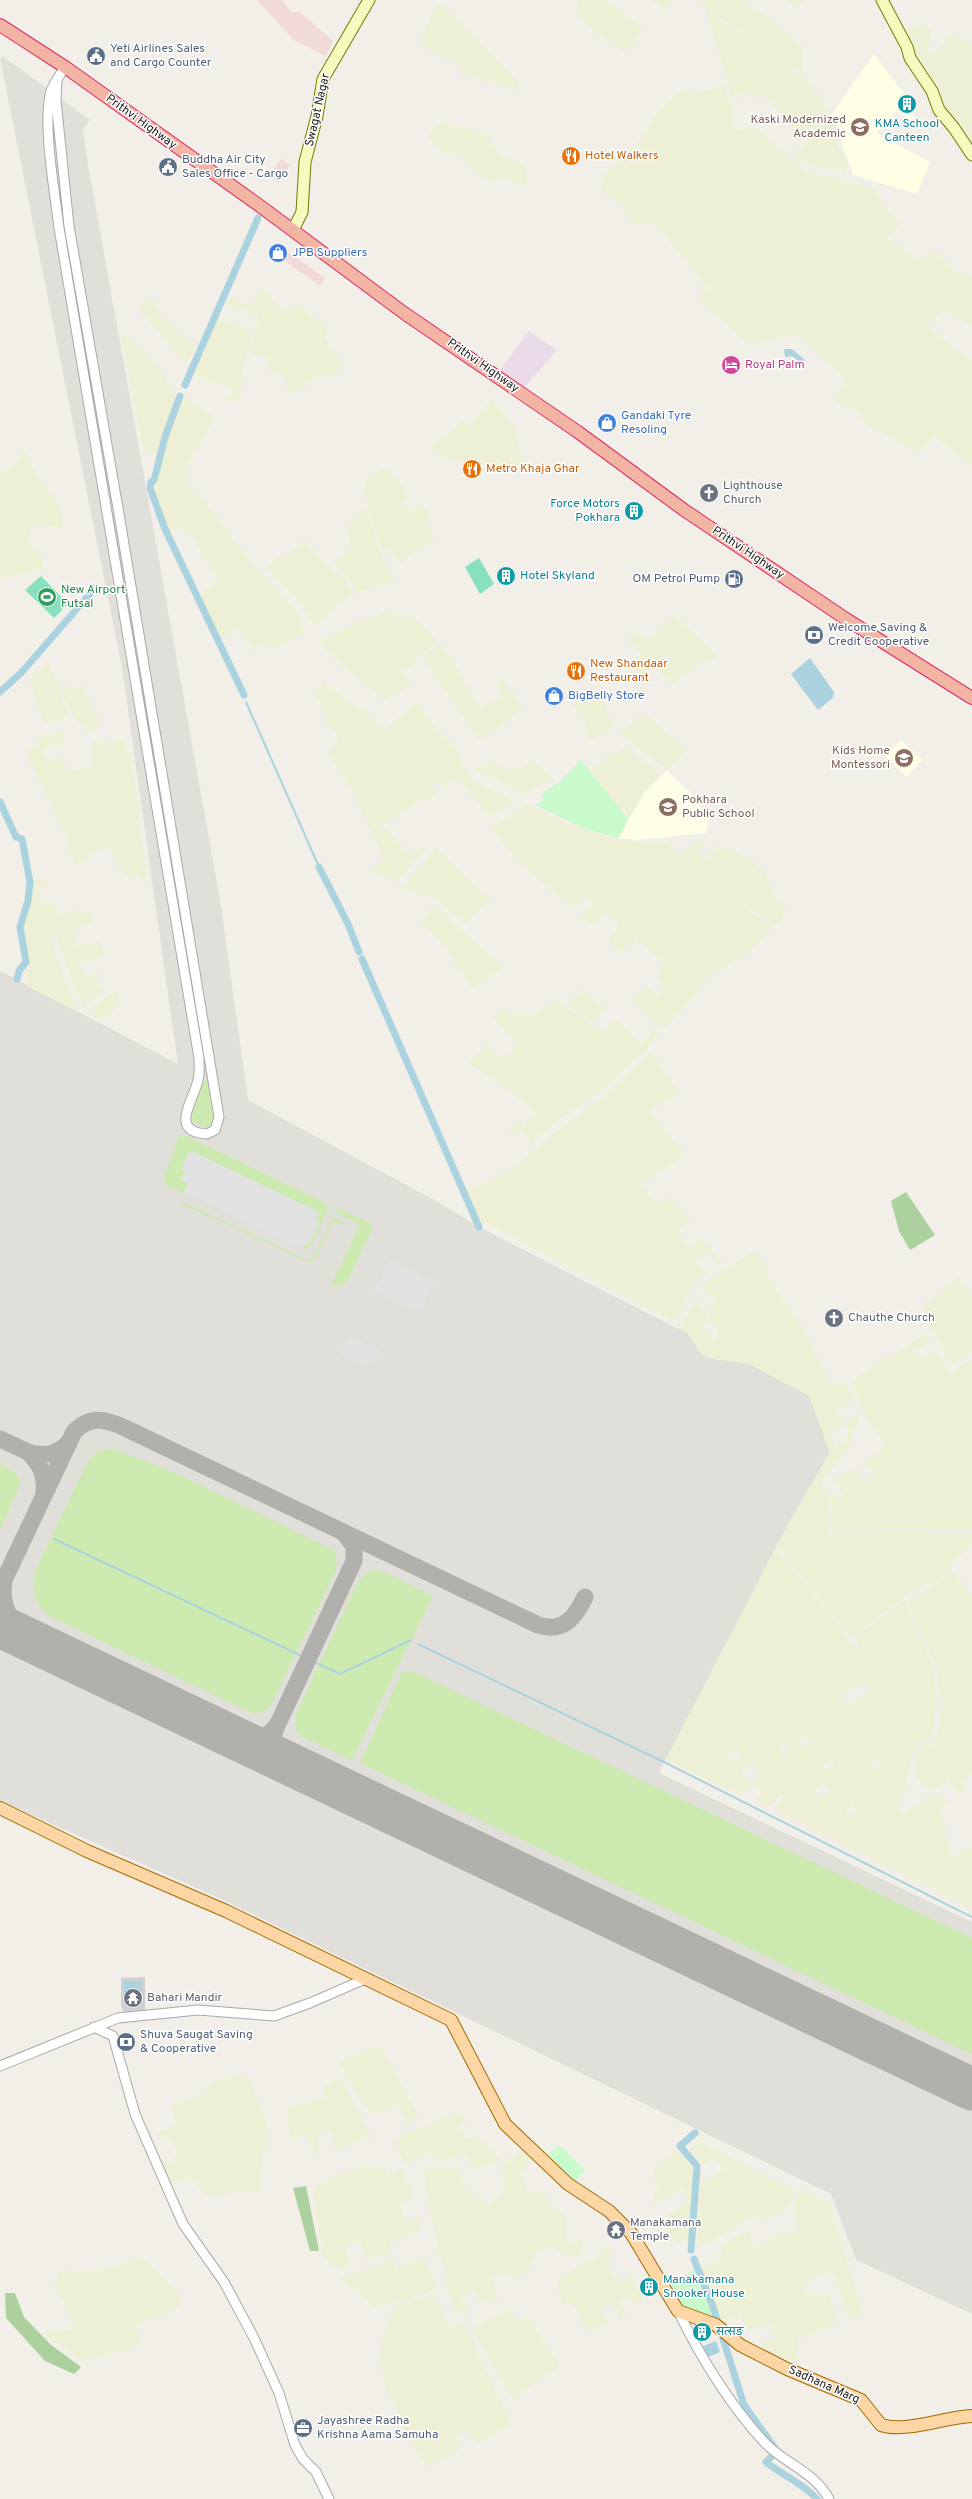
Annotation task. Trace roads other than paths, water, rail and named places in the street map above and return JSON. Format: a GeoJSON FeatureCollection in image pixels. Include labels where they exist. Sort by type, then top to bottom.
{"type":"FeatureCollection","features":[{"type":"Feature","properties":{"kind":"highway","name":"Prithvi Highway"},"geometry":{"type":"LineString","coordinates":[[0,25],[65,67],[293,230],[404,313],[578,432],[684,510],[846,618],[972,698]]}},
{"type":"Feature","properties":{"kind":"main road","name":"Swagat Nagar"},"geometry":{"type":"LineString","coordinates":[[293,230],[302,212],[305,162],[325,74],[369,0]]}},
{"type":"Feature","properties":{"kind":"main road"},"geometry":{"type":"LineString","coordinates":[[882,0],[907,47],[910,58],[932,91],[939,110],[954,128],[972,155]]}},
{"type":"Feature","properties":{"kind":"main road"},"geometry":{"type":"LineString","coordinates":[[0,1808],[87,1851],[226,1911],[451,2020],[505,2124],[568,2184],[609,2211],[631,2233],[678,2311]]}},
{"type":"Feature","properties":{"kind":"main road","name":"Sadhana Marg"},"geometry":{"type":"LineString","coordinates":[[678,2311],[716,2325],[740,2345],[775,2363],[861,2400],[881,2425],[896,2428],[955,2417],[972,2416]]}},
{"type":"Feature","properties":{"kind":"street"},"geometry":{"type":"LineString","coordinates":[[57,79],[56,101],[69,226],[119,514],[219,1117],[215,1130],[207,1134],[190,1128],[185,1120],[186,1110],[198,1081],[199,1058],[59,228],[48,114],[52,89],[57,79],[65,67]]}},
{"type":"Feature","properties":{"kind":"street"},"geometry":{"type":"LineString","coordinates":[[0,2066],[118,2018],[198,2010],[274,2016],[310,2004],[365,1979]]}},
{"type":"Feature","properties":{"kind":"street"},"geometry":{"type":"LineString","coordinates":[[94,2027],[113,2036],[135,2114],[184,2224],[224,2282],[254,2338],[279,2393],[295,2445],[303,2459],[316,2472],[329,2499]]}},
{"type":"Feature","properties":{"kind":"street"},"geometry":{"type":"LineString","coordinates":[[678,2311],[692,2340],[740,2415],[766,2444],[814,2482],[829,2499]]}},
{"type":"Feature","properties":{"kind":"water"},"geometry":{"type":"Polygon","coordinates":[[[784,349],[792,349],[805,360],[801,365],[798,364],[797,360],[792,356],[785,357],[784,349]]]}},
{"type":"Feature","properties":{"kind":"water"},"geometry":{"type":"Polygon","coordinates":[[[810,658],[834,692],[833,698],[818,710],[791,674],[810,658]]]}},
{"type":"Feature","properties":{"kind":"water"},"geometry":{"type":"Polygon","coordinates":[[[124,1981],[141,1981],[142,2001],[124,2002],[124,1981]]]}},
{"type":"Feature","properties":{"kind":"water"},"geometry":{"type":"Polygon","coordinates":[[[716,2341],[720,2352],[708,2357],[703,2346],[716,2341]]]}},
{"type":"Feature","properties":{"kind":"waterway"},"geometry":{"type":"LineString","coordinates":[[185,385],[258,218]]}},
{"type":"Feature","properties":{"kind":"waterway"},"geometry":{"type":"LineString","coordinates":[[180,396],[165,437],[154,480],[151,482],[150,488],[165,529],[244,695]]}},
{"type":"Feature","properties":{"kind":"waterway"},"geometry":{"type":"LineString","coordinates":[[0,692],[21,673],[95,588]]}},
{"type":"Feature","properties":{"kind":"waterway"},"geometry":{"type":"LineString","coordinates":[[246,702],[319,867]]}},
{"type":"Feature","properties":{"kind":"waterway"},"geometry":{"type":"LineString","coordinates":[[0,802],[16,837],[22,839],[30,882],[28,901],[20,927],[26,962],[19,971],[17,979]]}},
{"type":"Feature","properties":{"kind":"waterway"},"geometry":{"type":"LineString","coordinates":[[319,867],[348,924],[359,952]]}},
{"type":"Feature","properties":{"kind":"waterway"},"geometry":{"type":"LineString","coordinates":[[362,959],[479,1227]]}},
{"type":"Feature","properties":{"kind":"waterway"},"geometry":{"type":"LineString","coordinates":[[54,1539],[340,1674],[411,1640]]}},
{"type":"Feature","properties":{"kind":"waterway"},"geometry":{"type":"LineString","coordinates":[[418,1644],[662,1761],[972,1917]]}},
{"type":"Feature","properties":{"kind":"waterway"},"geometry":{"type":"LineString","coordinates":[[691,2250],[697,2166],[680,2146],[695,2133]]}},
{"type":"Feature","properties":{"kind":"waterway"},"geometry":{"type":"LineString","coordinates":[[694,2259],[713,2307],[744,2405],[777,2451],[766,2462],[805,2488],[817,2499]]}},
{"type":"Feature","properties":{"kind":"place","name":"Yeti Airlines Sales and Cargo Counter"},"geometry":{"type":"Point","coordinates":[96,56]}},
{"type":"Feature","properties":{"kind":"place","name":"KMA School Canteen"},"geometry":{"type":"Point","coordinates":[907,104]}},
{"type":"Feature","properties":{"kind":"place","name":"Kaski Modernized Academic"},"geometry":{"type":"Point","coordinates":[860,127]}},
{"type":"Feature","properties":{"kind":"place","name":"Hotel Walkers"},"geometry":{"type":"Point","coordinates":[571,156]}},
{"type":"Feature","properties":{"kind":"place","name":"Buddha Air City Sales Office - Cargo"},"geometry":{"type":"Point","coordinates":[168,167]}},
{"type":"Feature","properties":{"kind":"place","name":"JPB Suppliers"},"geometry":{"type":"Point","coordinates":[278,253]}},
{"type":"Feature","properties":{"kind":"place","name":"Royal Palm"},"geometry":{"type":"Point","coordinates":[731,365]}},
{"type":"Feature","properties":{"kind":"place","name":"Gandaki Tyre Resoling"},"geometry":{"type":"Point","coordinates":[607,423]}},
{"type":"Feature","properties":{"kind":"place","name":"Metro Khaja Ghar"},"geometry":{"type":"Point","coordinates":[472,469]}},
{"type":"Feature","properties":{"kind":"place","name":"Lighthouse Church"},"geometry":{"type":"Point","coordinates":[709,493]}},
{"type":"Feature","properties":{"kind":"place","name":"Force Motors Pokhara"},"geometry":{"type":"Point","coordinates":[634,511]}},
{"type":"Feature","properties":{"kind":"place","name":"Hotel Skyland"},"geometry":{"type":"Point","coordinates":[506,576]}},
{"type":"Feature","properties":{"kind":"place","name":"OM Petrol Pump"},"geometry":{"type":"Point","coordinates":[734,579]}},
{"type":"Feature","properties":{"kind":"place","name":"New Airport Futsal"},"geometry":{"type":"Point","coordinates":[47,597]}},
{"type":"Feature","properties":{"kind":"place","name":"Welcome Saving & Credit Cooperative"},"geometry":{"type":"Point","coordinates":[814,635]}},
{"type":"Feature","properties":{"kind":"place","name":"New Shandaar Restaurant"},"geometry":{"type":"Point","coordinates":[576,671]}},
{"type":"Feature","properties":{"kind":"place","name":"BigBelly Store"},"geometry":{"type":"Point","coordinates":[554,696]}},
{"type":"Feature","properties":{"kind":"place","name":"Kids Home Montessori"},"geometry":{"type":"Point","coordinates":[904,758]}},
{"type":"Feature","properties":{"kind":"place","name":"Pokhara Public School"},"geometry":{"type":"Point","coordinates":[668,807]}},
{"type":"Feature","properties":{"kind":"place","name":"Chauthe Church"},"geometry":{"type":"Point","coordinates":[834,1318]}},
{"type":"Feature","properties":{"kind":"place","name":"Bahari Mandir"},"geometry":{"type":"Point","coordinates":[133,1998]}},
{"type":"Feature","properties":{"kind":"place","name":"Shuva Saugat Saving & Cooperative"},"geometry":{"type":"Point","coordinates":[126,2042]}},
{"type":"Feature","properties":{"kind":"place","name":"Manakamana Temple"},"geometry":{"type":"Point","coordinates":[616,2230]}},
{"type":"Feature","properties":{"kind":"place","name":"Manakamana Snooker House"},"geometry":{"type":"Point","coordinates":[649,2287]}},
{"type":"Feature","properties":{"kind":"place","name":"सत्सङ"},"geometry":{"type":"Point","coordinates":[702,2332]}},
{"type":"Feature","properties":{"kind":"place","name":"Jayashree Radha Krishna Aama Samuha"},"geometry":{"type":"Point","coordinates":[303,2428]}}]}
